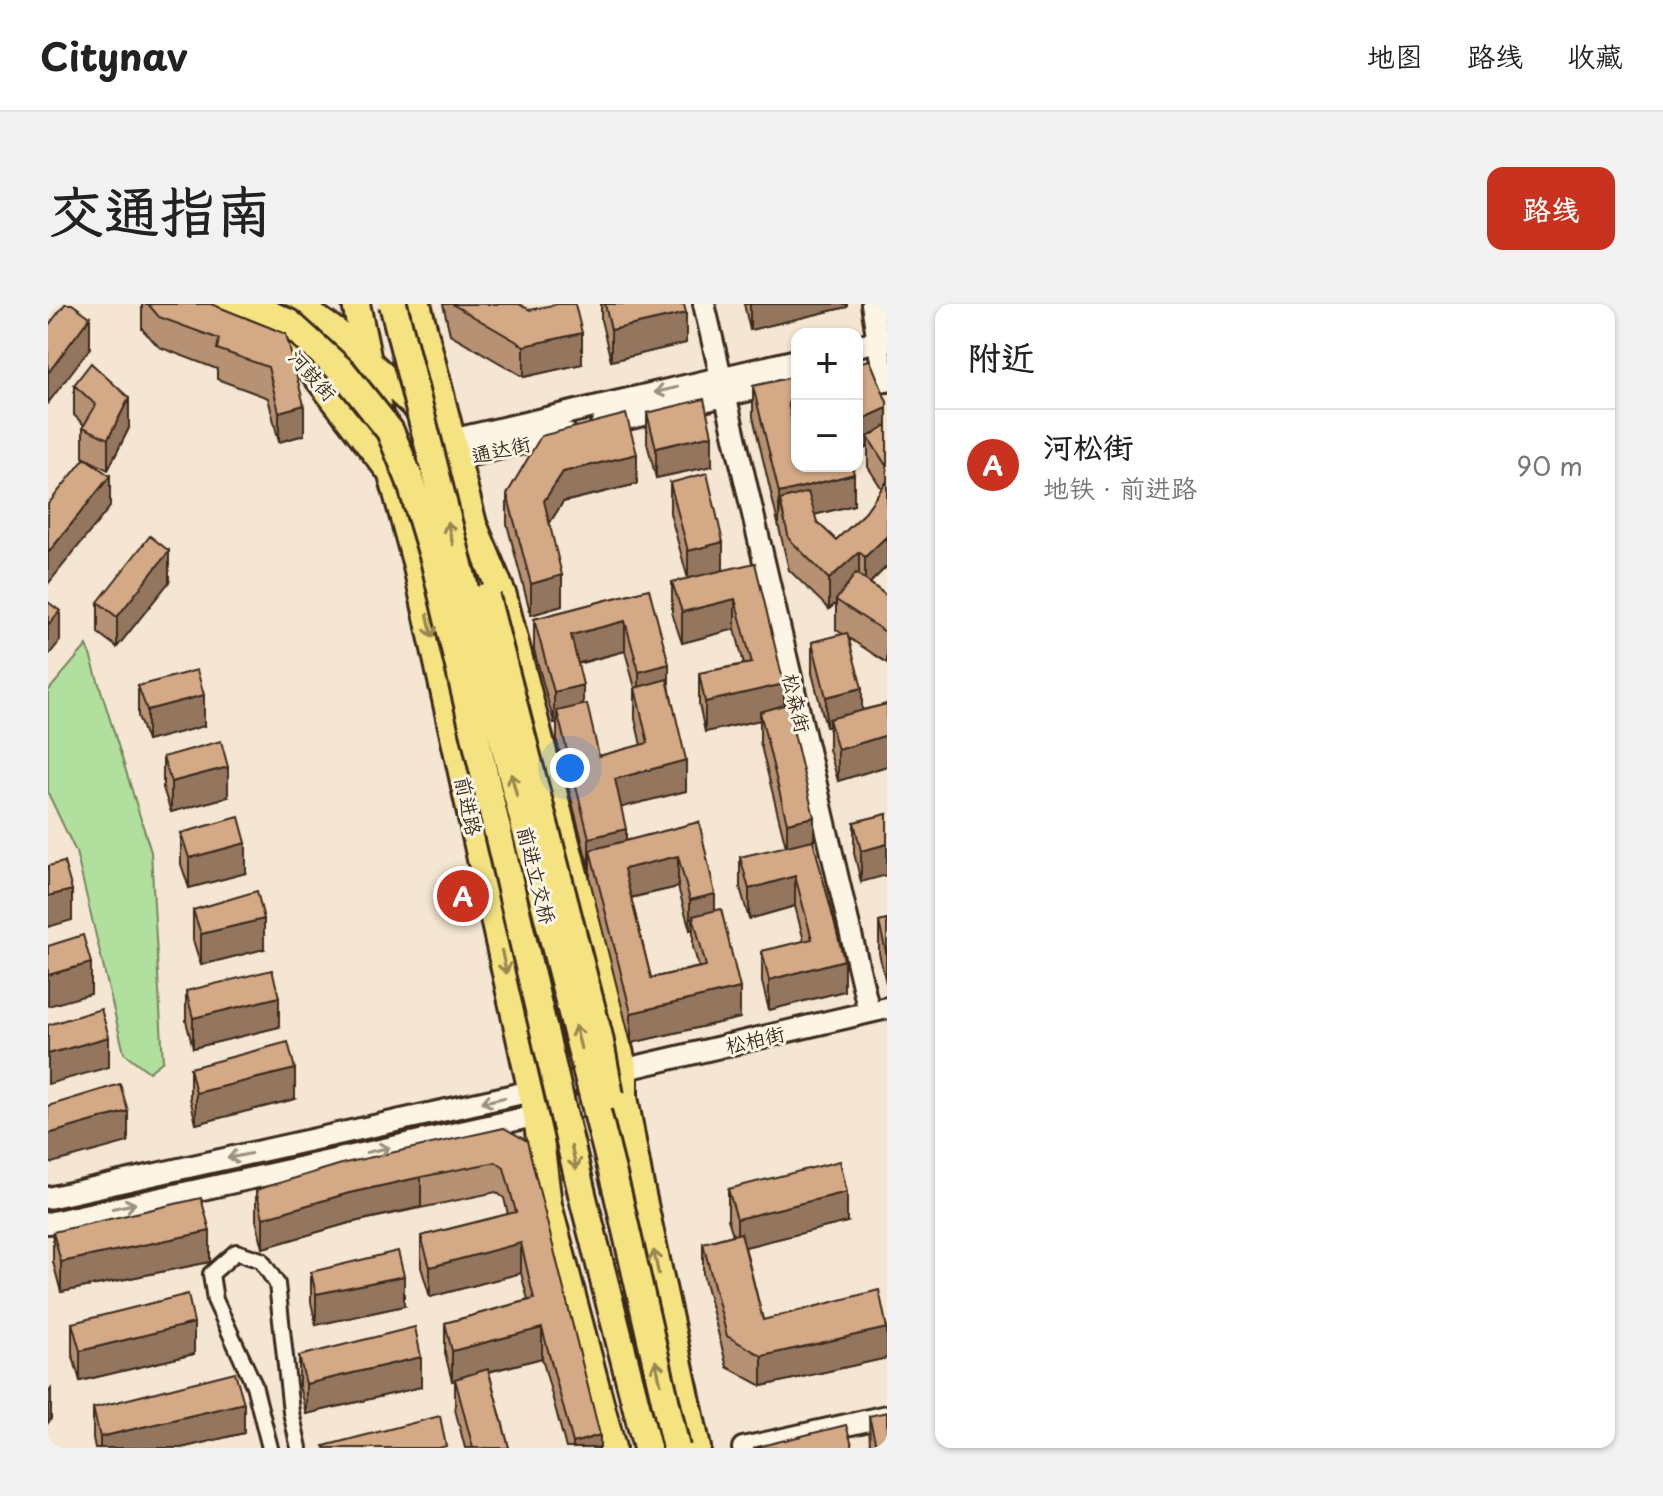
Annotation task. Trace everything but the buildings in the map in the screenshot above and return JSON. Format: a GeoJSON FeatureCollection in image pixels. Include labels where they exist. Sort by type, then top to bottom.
{"type":"FeatureCollection","features":[{"type":"Feature","properties":{"kind":"highway","name":"河鼓街"},"geometry":{"type":"LineString","coordinates":[[214,304],[274,336],[302,357],[391,471]]}},
{"type":"Feature","properties":{"kind":"highway","name":"前进立交桥"},"geometry":{"type":"LineString","coordinates":[[247,304],[289,323],[343,372],[390,431],[410,480],[434,559],[583,1198],[647,1448]]}},
{"type":"Feature","properties":{"kind":"highway"},"geometry":{"type":"LineString","coordinates":[[295,304],[337,333],[454,450]]}},
{"type":"Feature","properties":{"kind":"highway","name":"前进路"},"geometry":{"type":"LineString","coordinates":[[356,304],[535,1103],[548,1205],[612,1448]]}},
{"type":"Feature","properties":{"kind":"highway","name":"前进立交桥"},"geometry":{"type":"LineString","coordinates":[[393,304],[618,1195],[676,1448]]}},
{"type":"Feature","properties":{"kind":"highway"},"geometry":{"type":"LineString","coordinates":[[417,304],[473,524],[503,596],[624,1070],[624,1097],[640,1186],[697,1448]]}},
{"type":"Feature","properties":{"kind":"highway"},"geometry":{"type":"LineString","coordinates":[[473,524],[474,549],[599,1037],[616,1132],[618,1195]]}},
{"type":"Feature","properties":{"kind":"highway"},"geometry":{"type":"LineString","coordinates":[[535,1103],[626,1448]]}},
{"type":"Feature","properties":{"kind":"main road","name":"松森街"},"geometry":{"type":"LineString","coordinates":[[704,304],[878,1010]]}},
{"type":"Feature","properties":{"kind":"main road"},"geometry":{"type":"LineString","coordinates":[[872,304],[879,355]]}},
{"type":"Feature","properties":{"kind":"main road","name":"通达街"},"geometry":{"type":"LineString","coordinates":[[391,471],[454,450],[723,386],[791,362]]}},
{"type":"Feature","properties":{"kind":"main road","name":"通达街"},"geometry":{"type":"LineString","coordinates":[[723,386],[791,380]]}},
{"type":"Feature","properties":{"kind":"main road","name":"松柏街"},"geometry":{"type":"LineString","coordinates":[[535,1103],[624,1070],[878,1010]]}},
{"type":"Feature","properties":{"kind":"main road"},"geometry":{"type":"LineString","coordinates":[[48,1198],[535,1103],[624,1097]]}},
{"type":"Feature","properties":{"kind":"main road"},"geometry":{"type":"LineString","coordinates":[[48,1223],[535,1103]]}},
{"type":"Feature","properties":{"kind":"main road"},"geometry":{"type":"LineString","coordinates":[[743,1448],[887,1416]]}},
{"type":"Feature","properties":{"kind":"street"},"geometry":{"type":"LineString","coordinates":[[270,1448],[254,1385],[215,1300],[211,1274],[236,1252],[261,1260],[277,1284],[291,1412],[299,1448]]}},
{"type":"Feature","properties":{"kind":"green space"},"geometry":{"type":"Polygon","coordinates":[[[87,645],[151,852],[163,1061],[149,1072],[124,1053],[76,852],[48,793],[48,691],[87,645]]]}},
{"type":"Feature","properties":{"kind":"place","name":"河松街"},"geometry":{"type":"Point","coordinates":[463,896]}}]}
